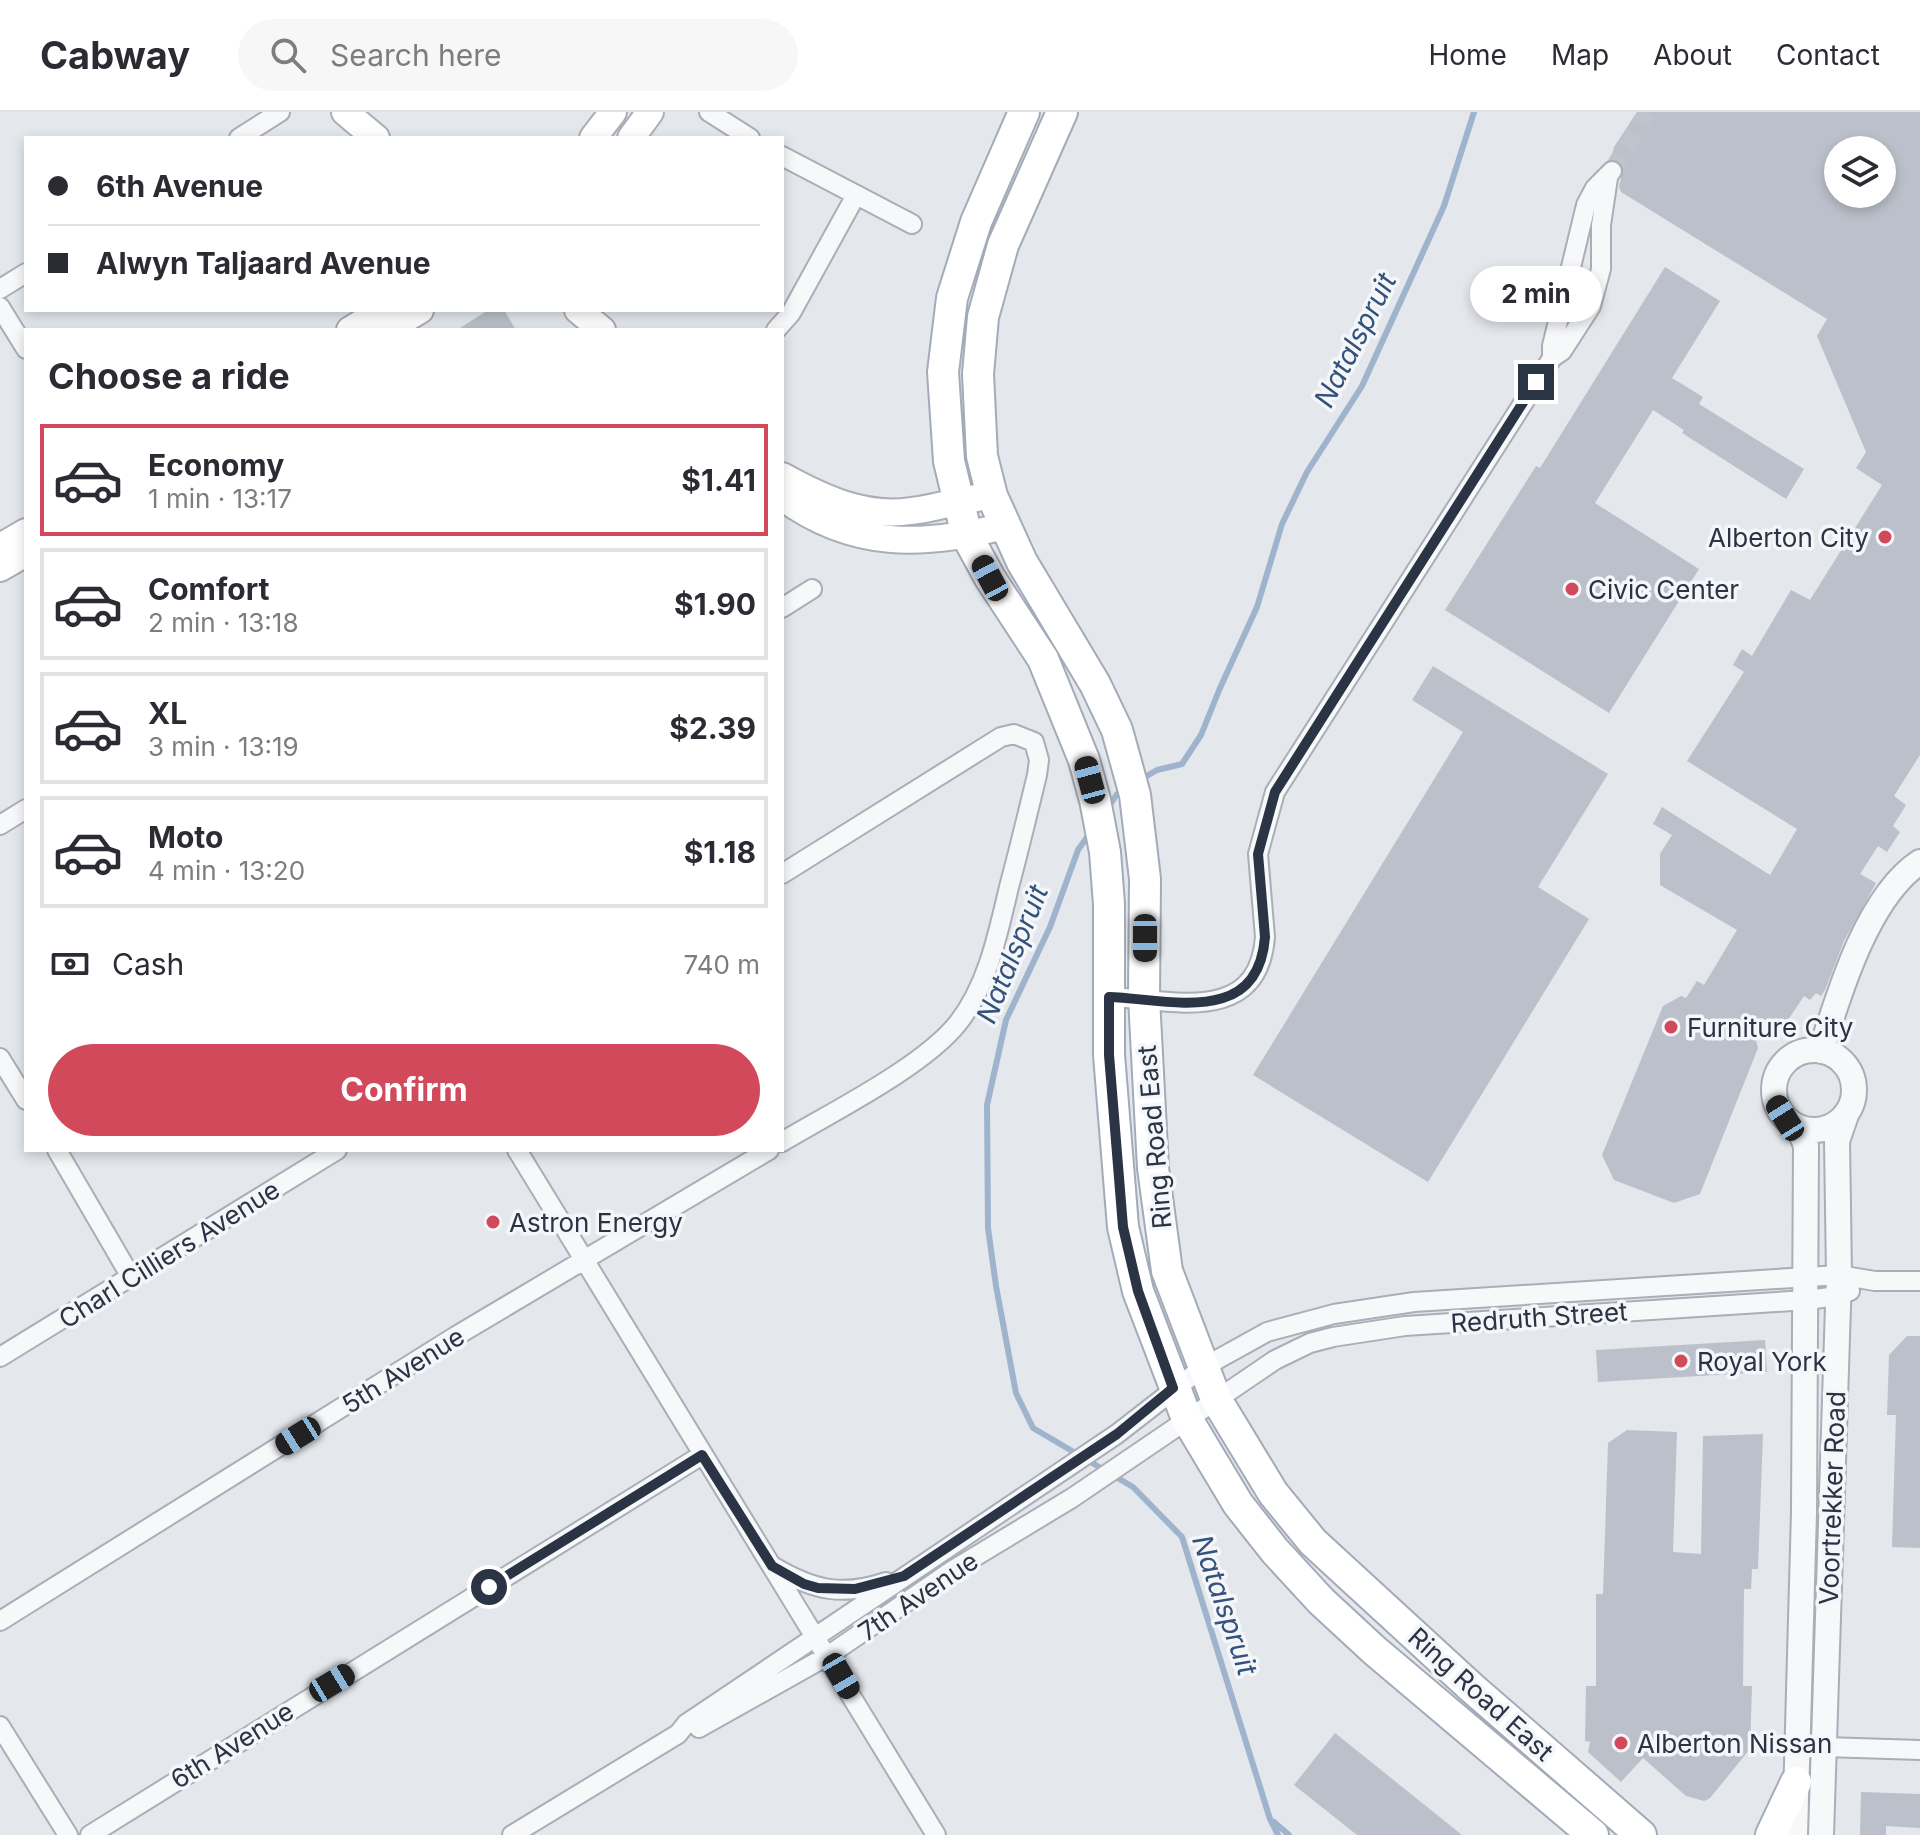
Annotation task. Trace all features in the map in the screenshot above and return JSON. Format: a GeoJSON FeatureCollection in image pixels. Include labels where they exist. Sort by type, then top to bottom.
{"type":"FeatureCollection","features":[{"type":"Feature","properties":{"kind":"main road"},"geometry":{"type":"LineString","coordinates":[[345,112],[374,136]]}},
{"type":"Feature","properties":{"kind":"main road"},"geometry":{"type":"LineString","coordinates":[[595,136],[613,112]]}},
{"type":"Feature","properties":{"kind":"main road"},"geometry":{"type":"LineString","coordinates":[[632,136],[650,112]]}},
{"type":"Feature","properties":{"kind":"main road","name":"Ring Road East"},"geometry":{"type":"LineString","coordinates":[[1024,112],[976,222],[952,298],[943,372],[949,461],[967,536],[990,578],[1043,659],[1084,760],[1105,852],[1109,904],[1109,1055],[1123,1227],[1138,1291],[1187,1419],[1238,1504],[1275,1551],[1321,1601],[1374,1650],[1593,1835]]}},
{"type":"Feature","properties":{"kind":"main road","name":"Ring Road East"},"geometry":{"type":"LineString","coordinates":[[1062,112],[1003,245],[983,317],[978,388],[982,456],[992,496],[1004,526],[1095,684],[1117,730],[1135,795],[1145,879],[1144,998],[1153,1168],[1167,1271],[1216,1399],[1273,1493],[1313,1542],[1472,1688],[1641,1835]]}},
{"type":"Feature","properties":{"kind":"main road"},"geometry":{"type":"LineString","coordinates":[[353,328],[380,312]]}},
{"type":"Feature","properties":{"kind":"main road"},"geometry":{"type":"LineString","coordinates":[[389,328],[417,312]]}},
{"type":"Feature","properties":{"kind":"main road"},"geometry":{"type":"LineString","coordinates":[[580,312],[600,328]]}},
{"type":"Feature","properties":{"kind":"main road"},"geometry":{"type":"LineString","coordinates":[[784,477],[843,505],[881,513],[911,511],[992,496]]}},
{"type":"Feature","properties":{"kind":"main road"},"geometry":{"type":"LineString","coordinates":[[784,498],[821,521],[865,537],[906,540],[967,536],[1004,526]]}},
{"type":"Feature","properties":{"kind":"main road"},"geometry":{"type":"LineString","coordinates":[[0,547],[24,533]]}},
{"type":"Feature","properties":{"kind":"main road"},"geometry":{"type":"LineString","coordinates":[[0,568],[24,554]]}},
{"type":"Feature","properties":{"kind":"main road"},"geometry":{"type":"LineString","coordinates":[[1771,1835],[1796,1782]]}},
{"type":"Feature","properties":{"kind":"street"},"geometry":{"type":"LineString","coordinates":[[242,136],[280,112]]}},
{"type":"Feature","properties":{"kind":"street"},"geometry":{"type":"LineString","coordinates":[[709,112],[747,136]]}},
{"type":"Feature","properties":{"kind":"street"},"geometry":{"type":"LineString","coordinates":[[784,157],[912,224]]}},
{"type":"Feature","properties":{"kind":"street"},"geometry":{"type":"LineString","coordinates":[[1109,997],[1181,1004],[1206,1003],[1227,998],[1242,988],[1254,973],[1264,950],[1265,937],[1258,854],[1275,792],[1552,358],[1562,351],[1591,306],[1601,269],[1601,225],[1610,174],[1595,188],[1586,205],[1552,346],[1552,358]]}},
{"type":"Feature","properties":{"kind":"street"},"geometry":{"type":"LineString","coordinates":[[778,328],[791,313],[856,195]]}},
{"type":"Feature","properties":{"kind":"street"},"geometry":{"type":"LineString","coordinates":[[1564,299],[1601,269]]}},
{"type":"Feature","properties":{"kind":"street"},"geometry":{"type":"LineString","coordinates":[[0,289],[24,274]]}},
{"type":"Feature","properties":{"kind":"street"},"geometry":{"type":"LineString","coordinates":[[0,307],[24,346]]}},
{"type":"Feature","properties":{"kind":"street"},"geometry":{"type":"LineString","coordinates":[[784,607],[812,589]]}},
{"type":"Feature","properties":{"kind":"street"},"geometry":{"type":"LineString","coordinates":[[784,873],[1001,737],[1014,734],[1034,742],[1039,760],[999,927],[985,975],[972,1003],[941,1041],[898,1072],[784,1141]]}},
{"type":"Feature","properties":{"kind":"street"},"geometry":{"type":"LineString","coordinates":[[0,825],[24,810]]}},
{"type":"Feature","properties":{"kind":"street"},"geometry":{"type":"LineString","coordinates":[[1821,1051],[1842,990],[1877,907],[1906,872],[1920,862]]}},
{"type":"Feature","properties":{"kind":"street"},"geometry":{"type":"LineString","coordinates":[[1805,1051],[1821,1051],[1837,1057],[1849,1069],[1854,1084],[1854,1101],[1846,1115],[1833,1126],[1816,1131],[1799,1128],[1785,1118],[1776,1104],[1774,1087],[1779,1071],[1790,1058],[1805,1051]]}},
{"type":"Feature","properties":{"kind":"street"},"geometry":{"type":"LineString","coordinates":[[0,1058],[20,1077]]}},
{"type":"Feature","properties":{"kind":"street","name":"Voortrekker Road"},"geometry":{"type":"LineString","coordinates":[[1821,1835],[1839,1286],[1837,1141],[1846,1115]]}},
{"type":"Feature","properties":{"kind":"street","name":"Voortrekker Road"},"geometry":{"type":"LineString","coordinates":[[1795,1835],[1804,1512],[1806,1288],[1806,1146],[1799,1128]]}},
{"type":"Feature","properties":{"kind":"street"},"geometry":{"type":"LineString","coordinates":[[58,1152],[131,1277]]}},
{"type":"Feature","properties":{"kind":"street","name":"Charl Cilliers Avenue"},"geometry":{"type":"LineString","coordinates":[[0,1357],[334,1152]]}},
{"type":"Feature","properties":{"kind":"street"},"geometry":{"type":"LineString","coordinates":[[518,1152],[702,1455],[829,1655],[936,1835]]}},
{"type":"Feature","properties":{"kind":"street","name":"5th Avenue"},"geometry":{"type":"LineString","coordinates":[[0,1621],[456,1336],[766,1152]]}},
{"type":"Feature","properties":{"kind":"street"},"geometry":{"type":"LineString","coordinates":[[1806,1288],[1875,1281],[1920,1281]]}},
{"type":"Feature","properties":{"kind":"street","name":"7th Avenue"},"geometry":{"type":"LineString","coordinates":[[512,1835],[678,1734],[686,1724],[1117,1434],[1202,1368],[1267,1332],[1352,1310],[1449,1299],[1806,1288]]}},
{"type":"Feature","properties":{"kind":"street","name":"Redruth Street"},"geometry":{"type":"LineString","coordinates":[[1134,1455],[1290,1352],[1310,1343],[1358,1331],[1546,1316],[1806,1288]]}},
{"type":"Feature","properties":{"kind":"street","name":"6th Avenue"},"geometry":{"type":"LineString","coordinates":[[90,1835],[702,1455]]}},
{"type":"Feature","properties":{"kind":"street","name":"7th Avenue"},"geometry":{"type":"LineString","coordinates":[[678,1734],[691,1732],[829,1655],[953,1570],[1072,1498],[1134,1455]]}},
{"type":"Feature","properties":{"kind":"street"},"geometry":{"type":"LineString","coordinates":[[1804,1512],[1832,1510]]}},
{"type":"Feature","properties":{"kind":"street"},"geometry":{"type":"LineString","coordinates":[[772,1566],[804,1584],[838,1591],[904,1576]]}},
{"type":"Feature","properties":{"kind":"street"},"geometry":{"type":"LineString","coordinates":[[0,1726],[68,1835]]}},
{"type":"Feature","properties":{"kind":"street"},"geometry":{"type":"LineString","coordinates":[[1799,1749],[1920,1750]]}},
{"type":"Feature","properties":{"kind":"building","name":"Alberton City"},"geometry":{"type":"Polygon","coordinates":[[[1637,112],[1920,112],[1920,755],[1894,796],[1906,805],[1893,826],[1900,832],[1887,852],[1878,846],[1860,874],[1876,883],[1844,941],[1825,990],[1821,996],[1816,993],[1810,1000],[1804,996],[1780,1032],[1751,1020],[1758,1048],[1700,1194],[1674,1203],[1614,1180],[1602,1155],[1663,1006],[1681,996],[1686,998],[1697,981],[1704,985],[1737,930],[1660,885],[1660,854],[1672,835],[1653,824],[1662,807],[1770,875],[1797,829],[1687,761],[1744,672],[1733,665],[1742,649],[1752,656],[1791,590],[1810,600],[1882,485],[1856,468],[1866,452],[1817,336],[1827,319],[1621,192],[1623,167],[1620,162],[1611,159],[1614,147],[1637,112]]]}},
{"type":"Feature","properties":{"kind":"building","name":"Civic Center"},"geometry":{"type":"Polygon","coordinates":[[[1665,267],[1720,301],[1672,378],[1703,397],[1699,404],[1804,469],[1786,499],[1682,433],[1684,430],[1653,410],[1595,503],[1699,569],[1609,713],[1445,610],[1536,466],[1540,468],[1665,267]]]}},
{"type":"Feature","properties":{"kind":"building"},"geometry":{"type":"Polygon","coordinates":[[[485,312],[505,312],[515,328],[460,328],[485,312]]]}},
{"type":"Feature","properties":{"kind":"building"},"geometry":{"type":"Polygon","coordinates":[[[1433,666],[1608,774],[1538,887],[1589,919],[1428,1182],[1253,1075],[1463,732],[1412,700],[1433,666]]]}},
{"type":"Feature","properties":{"kind":"building"},"geometry":{"type":"Polygon","coordinates":[[[1907,1336],[1920,1336],[1920,1548],[1892,1547],[1896,1415],[1887,1415],[1889,1355],[1907,1336]]]}},
{"type":"Feature","properties":{"kind":"building","name":"Royal York"},"geometry":{"type":"Polygon","coordinates":[[[1765,1340],[1767,1372],[1598,1382],[1596,1350],[1765,1340]]]}},
{"type":"Feature","properties":{"kind":"building"},"geometry":{"type":"Polygon","coordinates":[[[1627,1430],[1677,1432],[1673,1552],[1701,1554],[1703,1436],[1763,1434],[1758,1569],[1752,1569],[1751,1589],[1744,1589],[1743,1686],[1752,1686],[1750,1749],[1710,1798],[1704,1801],[1686,1796],[1643,1758],[1621,1782],[1588,1752],[1590,1742],[1585,1741],[1586,1686],[1596,1686],[1596,1594],[1603,1594],[1608,1443],[1627,1430]]]}},
{"type":"Feature","properties":{"kind":"building"},"geometry":{"type":"Polygon","coordinates":[[[1335,1733],[1462,1835],[1357,1835],[1294,1785],[1335,1733]]]}},
{"type":"Feature","properties":{"kind":"building"},"geometry":{"type":"Polygon","coordinates":[[[1861,1792],[1920,1794],[1920,1828],[1886,1826],[1886,1835],[1860,1835],[1861,1792]]]}},
{"type":"Feature","properties":{"kind":"waterway","name":"Natalspruit"},"geometry":{"type":"LineString","coordinates":[[1140,780],[1157,770],[1182,764],[1201,735],[1257,607],[1282,524],[1307,472],[1362,386],[1444,206],[1474,112]]}},
{"type":"Feature","properties":{"kind":"waterway","name":"Natalspruit"},"geometry":{"type":"LineString","coordinates":[[1108,808],[1117,794],[1124,790]]}},
{"type":"Feature","properties":{"kind":"waterway","name":"Natalspruit"},"geometry":{"type":"LineString","coordinates":[[1090,833],[1078,850],[1050,927],[1006,1020],[987,1105],[988,1228],[1016,1393],[1033,1428],[1133,1487],[1182,1537],[1270,1819],[1278,1835]]}},
{"type":"Feature","properties":{"kind":"waterway"},"geometry":{"type":"LineString","coordinates":[[1274,1822],[1289,1835]]}},
{"type":"Feature","properties":{"kind":"tunnel"},"geometry":{"type":"LineString","coordinates":[[1612,171],[1648,112]]}},
{"type":"Feature","properties":{"kind":"place","name":"Alberton City"},"geometry":{"type":"Point","coordinates":[1885,537]}},
{"type":"Feature","properties":{"kind":"place","name":"Civic Center"},"geometry":{"type":"Point","coordinates":[1572,589]}},
{"type":"Feature","properties":{"kind":"place","name":"Furniture City"},"geometry":{"type":"Point","coordinates":[1671,1027]}},
{"type":"Feature","properties":{"kind":"place","name":"Astron Energy"},"geometry":{"type":"Point","coordinates":[493,1222]}},
{"type":"Feature","properties":{"kind":"place","name":"Royal York"},"geometry":{"type":"Point","coordinates":[1681,1361]}},
{"type":"Feature","properties":{"kind":"place","name":"Alberton Nissan"},"geometry":{"type":"Point","coordinates":[1621,1743]}},
{"type":"Feature","properties":{"kind":"route"},"geometry":{"type":"LineString","coordinates":[[489,1587],[702,1455],[772,1566],[804,1584],[818,1588],[838,1591],[878,1584],[904,1576],[1117,1434],[1173,1388],[1138,1291],[1123,1227],[1109,1055],[1109,997],[1181,1004],[1206,1003],[1227,998],[1242,988],[1254,973],[1264,950],[1265,937],[1258,854],[1275,792],[1536,382]]}}]}
